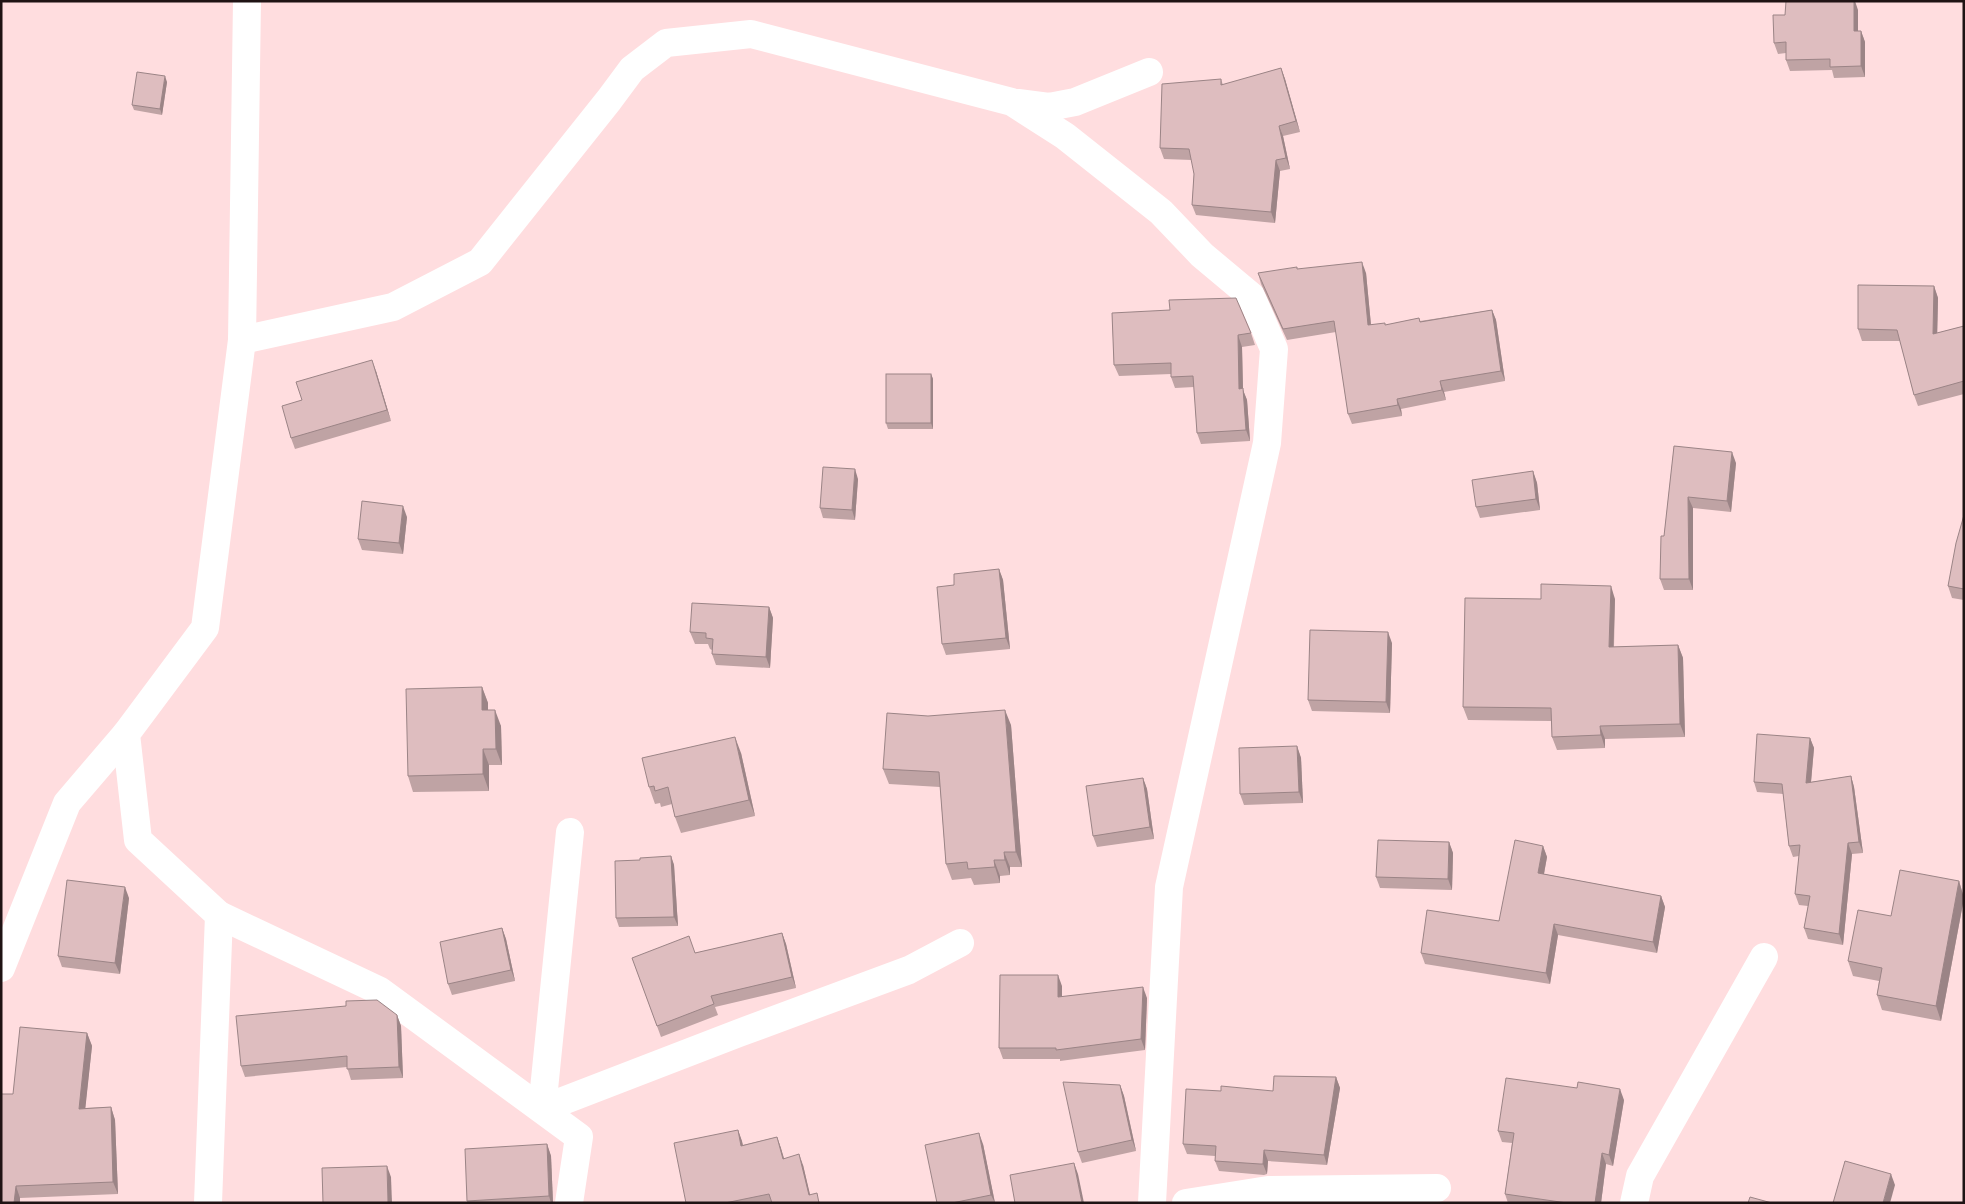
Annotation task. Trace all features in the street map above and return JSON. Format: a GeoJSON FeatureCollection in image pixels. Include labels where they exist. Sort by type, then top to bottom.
{"type":"FeatureCollection","features":[{"type":"Feature","properties":{"kind":"street"},"geometry":{"type":"LineString","coordinates":[[1,968],[67,803],[126,734],[205,628],[242,340],[247,1]]}},
{"type":"Feature","properties":{"kind":"street"},"geometry":{"type":"LineString","coordinates":[[242,340],[392,307],[480,262],[632,69],[666,43],[751,34],[1012,102],[1049,108],[1075,102],[1149,72]]}},
{"type":"Feature","properties":{"kind":"street"},"geometry":{"type":"LineString","coordinates":[[1012,102],[1065,136],[1161,212],[1202,255],[1251,296],[1274,349],[1267,443],[1169,887],[1152,1203]]}},
{"type":"Feature","properties":{"kind":"street"},"geometry":{"type":"LineString","coordinates":[[126,734],[138,840],[219,915],[380,991],[579,1137],[568,1203]]}},
{"type":"Feature","properties":{"kind":"street"},"geometry":{"type":"LineString","coordinates":[[542,1109],[570,832]]}},
{"type":"Feature","properties":{"kind":"street"},"geometry":{"type":"LineString","coordinates":[[208,1203],[219,915]]}},
{"type":"Feature","properties":{"kind":"street"},"geometry":{"type":"LineString","coordinates":[[542,1109],[730,1036],[909,970],[960,943]]}},
{"type":"Feature","properties":{"kind":"street"},"geometry":{"type":"LineString","coordinates":[[1634,1203],[1640,1176],[1764,957]]}},
{"type":"Feature","properties":{"kind":"street"},"geometry":{"type":"LineString","coordinates":[[1186,1203],[1268,1190],[1437,1188]]}},
{"type":"Feature","properties":{"kind":"building"},"geometry":{"type":"Polygon","coordinates":[[[1786,1],[1854,1],[1854,31],[1861,31],[1861,66],[1830,67],[1830,59],[1786,60],[1786,42],[1774,43],[1773,15],[1785,15],[1786,1]]]}},
{"type":"Feature","properties":{"kind":"building"},"geometry":{"type":"Polygon","coordinates":[[[1281,68],[1296,121],[1279,126],[1286,158],[1276,160],[1271,212],[1192,205],[1194,174],[1189,149],[1160,148],[1162,84],[1221,79],[1221,85],[1281,68]]]}},
{"type":"Feature","properties":{"kind":"building"},"geometry":{"type":"Polygon","coordinates":[[[137,72],[165,76],[160,109],[132,105],[137,72]]]}},
{"type":"Feature","properties":{"kind":"building"},"geometry":{"type":"Polygon","coordinates":[[[1362,262],[1368,325],[1385,323],[1385,325],[1419,318],[1420,322],[1492,310],[1501,371],[1440,381],[1442,390],[1397,399],[1398,405],[1348,414],[1334,321],[1283,329],[1258,273],[1297,267],[1297,269],[1362,262]]]}},
{"type":"Feature","properties":{"kind":"building"},"geometry":{"type":"Polygon","coordinates":[[[1858,285],[1934,286],[1933,334],[1964,326],[1964,381],[1914,395],[1897,330],[1858,329],[1858,285]]]}},
{"type":"Feature","properties":{"kind":"building"},"geometry":{"type":"Polygon","coordinates":[[[1236,298],[1251,333],[1238,335],[1239,389],[1243,388],[1246,430],[1197,433],[1193,376],[1171,377],[1171,363],[1114,365],[1112,313],[1170,310],[1169,300],[1236,298]]]}},
{"type":"Feature","properties":{"kind":"building"},"geometry":{"type":"Polygon","coordinates":[[[372,360],[387,410],[291,438],[282,406],[302,400],[296,382],[372,360]]]}},
{"type":"Feature","properties":{"kind":"building"},"geometry":{"type":"Polygon","coordinates":[[[886,374],[931,374],[931,423],[886,423],[886,374]]]}},
{"type":"Feature","properties":{"kind":"building"},"geometry":{"type":"Polygon","coordinates":[[[1674,446],[1732,452],[1727,501],[1688,497],[1689,579],[1660,579],[1661,536],[1664,536],[1674,446]]]}},
{"type":"Feature","properties":{"kind":"building"},"geometry":{"type":"Polygon","coordinates":[[[823,467],[855,469],[852,510],[820,508],[823,467]]]}},
{"type":"Feature","properties":{"kind":"building"},"geometry":{"type":"Polygon","coordinates":[[[1533,471],[1536,499],[1476,507],[1472,480],[1533,471]]]}},
{"type":"Feature","properties":{"kind":"building"},"geometry":{"type":"Polygon","coordinates":[[[362,501],[403,506],[399,543],[358,539],[362,501]]]}},
{"type":"Feature","properties":{"kind":"building"},"geometry":{"type":"Polygon","coordinates":[[[1964,515],[1964,589],[1948,586],[1956,543],[1964,515]]]}},
{"type":"Feature","properties":{"kind":"building"},"geometry":{"type":"Polygon","coordinates":[[[999,569],[1006,638],[942,644],[937,587],[954,585],[954,574],[999,569]]]}},
{"type":"Feature","properties":{"kind":"building"},"geometry":{"type":"Polygon","coordinates":[[[1541,584],[1611,586],[1609,647],[1678,645],[1680,724],[1600,726],[1601,735],[1552,737],[1551,708],[1463,707],[1465,598],[1541,599],[1541,584]]]}},
{"type":"Feature","properties":{"kind":"building"},"geometry":{"type":"Polygon","coordinates":[[[692,603],[769,607],[766,657],[712,654],[713,639],[706,638],[706,633],[690,632],[692,603]]]}},
{"type":"Feature","properties":{"kind":"building"},"geometry":{"type":"Polygon","coordinates":[[[1310,630],[1388,632],[1386,702],[1308,700],[1310,630]]]}},
{"type":"Feature","properties":{"kind":"building"},"geometry":{"type":"Polygon","coordinates":[[[482,687],[482,710],[495,710],[496,749],[483,749],[483,774],[408,776],[406,689],[482,687]]]}},
{"type":"Feature","properties":{"kind":"building"},"geometry":{"type":"Polygon","coordinates":[[[1005,710],[1016,852],[1004,852],[1005,860],[994,860],[995,867],[968,869],[967,862],[946,864],[939,772],[883,769],[887,713],[928,716],[1005,710]]]}},
{"type":"Feature","properties":{"kind":"building"},"geometry":{"type":"Polygon","coordinates":[[[1757,734],[1810,738],[1806,783],[1851,776],[1859,842],[1848,843],[1839,934],[1804,928],[1810,896],[1795,894],[1800,845],[1789,846],[1782,784],[1754,782],[1757,734]]]}},
{"type":"Feature","properties":{"kind":"building"},"geometry":{"type":"Polygon","coordinates":[[[735,737],[749,800],[675,817],[668,787],[655,791],[654,786],[649,787],[642,758],[735,737]]]}},
{"type":"Feature","properties":{"kind":"building"},"geometry":{"type":"Polygon","coordinates":[[[1297,746],[1299,792],[1240,794],[1239,748],[1297,746]]]}},
{"type":"Feature","properties":{"kind":"building"},"geometry":{"type":"Polygon","coordinates":[[[1143,778],[1150,827],[1093,836],[1086,786],[1143,778]]]}},
{"type":"Feature","properties":{"kind":"building"},"geometry":{"type":"Polygon","coordinates":[[[1378,840],[1449,842],[1448,879],[1376,877],[1378,840]]]}},
{"type":"Feature","properties":{"kind":"building"},"geometry":{"type":"Polygon","coordinates":[[[1515,840],[1543,846],[1538,873],[1661,896],[1653,942],[1554,924],[1546,973],[1421,953],[1427,910],[1499,921],[1515,840]]]}},
{"type":"Feature","properties":{"kind":"building"},"geometry":{"type":"Polygon","coordinates":[[[671,856],[674,917],[616,918],[615,861],[671,856]]]}},
{"type":"Feature","properties":{"kind":"building"},"geometry":{"type":"Polygon","coordinates":[[[1900,870],[1959,881],[1936,1006],[1877,995],[1882,968],[1848,961],[1858,910],[1891,916],[1900,870]]]}},
{"type":"Feature","properties":{"kind":"building"},"geometry":{"type":"Polygon","coordinates":[[[67,880],[125,887],[115,963],[58,956],[67,880]]]}},
{"type":"Feature","properties":{"kind":"building"},"geometry":{"type":"Polygon","coordinates":[[[502,928],[511,970],[448,984],[440,942],[502,928]]]}},
{"type":"Feature","properties":{"kind":"building"},"geometry":{"type":"Polygon","coordinates":[[[782,933],[792,977],[711,996],[714,1004],[657,1026],[632,958],[689,936],[695,953],[782,933]]]}},
{"type":"Feature","properties":{"kind":"building"},"geometry":{"type":"Polygon","coordinates":[[[1000,975],[1058,975],[1058,997],[1143,987],[1141,1039],[1056,1050],[1056,1048],[999,1048],[1000,975]]]}},
{"type":"Feature","properties":{"kind":"building"},"geometry":{"type":"Polygon","coordinates":[[[377,1000],[397,1015],[399,1067],[347,1069],[347,1056],[241,1066],[236,1016],[346,1006],[346,1001],[377,1000]]]}},
{"type":"Feature","properties":{"kind":"building"},"geometry":{"type":"Polygon","coordinates":[[[20,1027],[87,1033],[79,1109],[111,1107],[113,1182],[16,1186],[14,1203],[1,1203],[1,1094],[13,1094],[20,1027]]]}},
{"type":"Feature","properties":{"kind":"building"},"geometry":{"type":"Polygon","coordinates":[[[1274,1076],[1336,1077],[1324,1155],[1264,1150],[1263,1164],[1215,1161],[1216,1146],[1183,1144],[1186,1089],[1221,1091],[1221,1086],[1273,1091],[1274,1076]]]}},
{"type":"Feature","properties":{"kind":"building"},"geometry":{"type":"Polygon","coordinates":[[[1506,1078],[1577,1088],[1578,1082],[1620,1089],[1609,1155],[1602,1153],[1595,1203],[1567,1203],[1505,1194],[1514,1133],[1498,1131],[1506,1078]]]}},
{"type":"Feature","properties":{"kind":"building"},"geometry":{"type":"Polygon","coordinates":[[[1063,1082],[1120,1085],[1132,1140],[1078,1152],[1063,1082]]]}},
{"type":"Feature","properties":{"kind":"building"},"geometry":{"type":"Polygon","coordinates":[[[738,1130],[741,1146],[777,1137],[783,1159],[799,1154],[809,1195],[817,1193],[819,1203],[772,1203],[769,1194],[725,1203],[686,1203],[674,1143],[738,1130]]]}},
{"type":"Feature","properties":{"kind":"building"},"geometry":{"type":"Polygon","coordinates":[[[979,1133],[991,1195],[952,1203],[937,1203],[925,1145],[979,1133]]]}},
{"type":"Feature","properties":{"kind":"building"},"geometry":{"type":"Polygon","coordinates":[[[547,1144],[549,1196],[467,1201],[465,1149],[547,1144]]]}},
{"type":"Feature","properties":{"kind":"building"},"geometry":{"type":"Polygon","coordinates":[[[1845,1161],[1891,1174],[1883,1203],[1833,1203],[1845,1161]]]}},
{"type":"Feature","properties":{"kind":"building"},"geometry":{"type":"Polygon","coordinates":[[[1074,1163],[1082,1203],[1015,1203],[1010,1175],[1074,1163]]]}},
{"type":"Feature","properties":{"kind":"building"},"geometry":{"type":"Polygon","coordinates":[[[387,1166],[388,1203],[323,1203],[322,1168],[387,1166]]]}},
{"type":"Feature","properties":{"kind":"building"},"geometry":{"type":"Polygon","coordinates":[[[1750,1197],[1772,1203],[1748,1203],[1750,1197]]]}}]}
